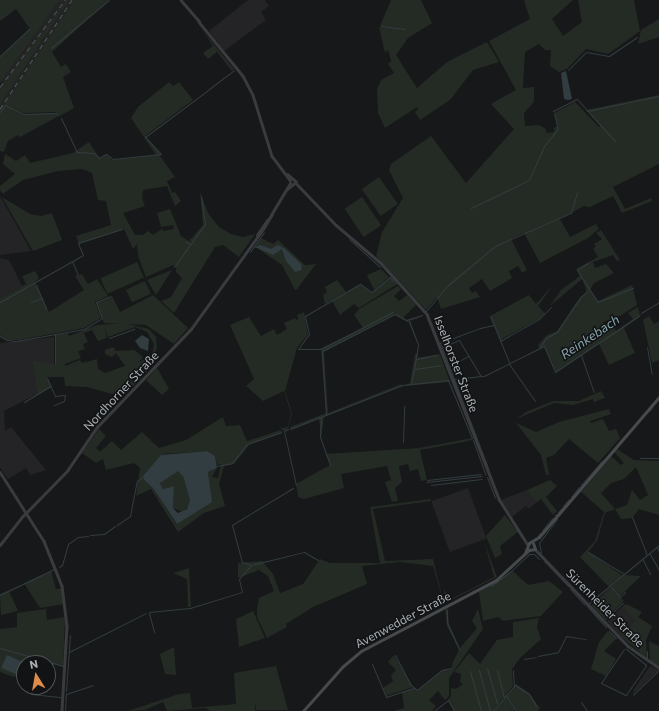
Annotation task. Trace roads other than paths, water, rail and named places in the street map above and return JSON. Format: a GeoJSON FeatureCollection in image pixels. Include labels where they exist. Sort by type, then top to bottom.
{"type":"FeatureCollection","features":[{"type":"Feature","properties":{"kind":"main road","name":"Avenwedder Straße"},"geometry":{"type":"LineString","coordinates":[[303,711],[342,667],[361,651],[490,584],[522,558],[659,397]]}},
{"type":"Feature","properties":{"kind":"street","name":"Isselhorster Straße"},"geometry":{"type":"LineString","coordinates":[[181,0],[241,74],[253,94],[272,154],[292,182],[381,264],[427,314],[499,499],[532,547]]}},
{"type":"Feature","properties":{"kind":"street","name":"Nordhorner Straße"},"geometry":{"type":"LineString","coordinates":[[0,545],[26,514],[67,471],[97,427],[191,329],[251,246],[292,182]]}},
{"type":"Feature","properties":{"kind":"street"},"geometry":{"type":"LineString","coordinates":[[0,472],[51,553],[63,589],[67,626],[62,711]]}},
{"type":"Feature","properties":{"kind":"street","name":"Sürenheider Straße"},"geometry":{"type":"LineString","coordinates":[[532,547],[628,646],[659,668]]}},
{"type":"Feature","properties":{"kind":"waterway"},"geometry":{"type":"LineString","coordinates":[[51,48],[109,0]]}},
{"type":"Feature","properties":{"kind":"waterway"},"geometry":{"type":"LineString","coordinates":[[381,26],[405,29]]}},
{"type":"Feature","properties":{"kind":"waterway"},"geometry":{"type":"LineString","coordinates":[[0,56],[29,29]]}},
{"type":"Feature","properties":{"kind":"waterway"},"geometry":{"type":"LineString","coordinates":[[568,70],[586,52],[609,56],[637,37]]}},
{"type":"Feature","properties":{"kind":"waterway"},"geometry":{"type":"LineString","coordinates":[[209,89],[234,70]]}},
{"type":"Feature","properties":{"kind":"waterway"},"geometry":{"type":"LineString","coordinates":[[160,153],[145,137],[208,90]]}},
{"type":"Feature","properties":{"kind":"waterway"},"geometry":{"type":"LineString","coordinates":[[587,111],[659,96]]}},
{"type":"Feature","properties":{"kind":"waterway"},"geometry":{"type":"LineString","coordinates":[[553,111],[577,99],[615,141]]}},
{"type":"Feature","properties":{"kind":"waterway"},"geometry":{"type":"LineString","coordinates":[[0,112],[5,105],[24,114],[56,113],[57,115]]}},
{"type":"Feature","properties":{"kind":"waterway"},"geometry":{"type":"LineString","coordinates":[[471,208],[529,180],[544,146],[558,129],[554,113]]}},
{"type":"Feature","properties":{"kind":"waterway"},"geometry":{"type":"LineString","coordinates":[[61,118],[77,152],[94,153],[99,158],[106,154],[113,159],[161,154]]}},
{"type":"Feature","properties":{"kind":"waterway"},"geometry":{"type":"LineString","coordinates":[[426,311],[447,286],[495,246],[571,213],[577,192]]}},
{"type":"Feature","properties":{"kind":"waterway"},"geometry":{"type":"LineString","coordinates":[[174,267],[205,224],[201,196]]}},
{"type":"Feature","properties":{"kind":"waterway"},"geometry":{"type":"LineString","coordinates":[[0,302],[83,255],[78,243],[122,229]]}},
{"type":"Feature","properties":{"kind":"waterway"},"geometry":{"type":"LineString","coordinates":[[250,252],[264,232]]}},
{"type":"Feature","properties":{"kind":"waterway"},"geometry":{"type":"LineString","coordinates":[[349,239],[380,267]]}},
{"type":"Feature","properties":{"kind":"waterway"},"geometry":{"type":"LineString","coordinates":[[186,242],[190,244]]}},
{"type":"Feature","properties":{"kind":"waterway"},"geometry":{"type":"LineString","coordinates":[[72,261],[78,275]]}},
{"type":"Feature","properties":{"kind":"waterway"},"geometry":{"type":"LineString","coordinates":[[588,263],[577,270],[598,302],[633,288]]}},
{"type":"Feature","properties":{"kind":"waterway"},"geometry":{"type":"LineString","coordinates":[[298,349],[309,334],[305,316],[360,284],[372,292],[390,277],[396,284]]}},
{"type":"Feature","properties":{"kind":"waterway"},"geometry":{"type":"LineString","coordinates":[[36,285],[46,309]]}},
{"type":"Feature","properties":{"kind":"waterway"},"geometry":{"type":"LineString","coordinates":[[540,347],[546,338],[557,332],[580,298],[588,290]]}},
{"type":"Feature","properties":{"kind":"waterway"},"geometry":{"type":"LineString","coordinates":[[0,336],[7,340],[16,341],[84,329],[102,318],[96,302],[110,296]]}},
{"type":"Feature","properties":{"kind":"waterway"},"geometry":{"type":"LineString","coordinates":[[31,302],[42,298]]}},
{"type":"Feature","properties":{"kind":"waterway","name":"Reinkebach"},"geometry":{"type":"LineString","coordinates":[[641,313],[659,302]]}},
{"type":"Feature","properties":{"kind":"waterway"},"geometry":{"type":"LineString","coordinates":[[500,341],[539,319],[551,307]]}},
{"type":"Feature","properties":{"kind":"waterway"},"geometry":{"type":"LineString","coordinates":[[299,349],[321,349],[393,312]]}},
{"type":"Feature","properties":{"kind":"waterway"},"geometry":{"type":"LineString","coordinates":[[326,415],[322,351],[395,314],[406,320],[422,315]]}},
{"type":"Feature","properties":{"kind":"waterway","name":"Reinkebach"},"geometry":{"type":"LineString","coordinates":[[454,379],[484,376],[544,346],[555,372],[640,315]]}},
{"type":"Feature","properties":{"kind":"waterway"},"geometry":{"type":"LineString","coordinates":[[490,316],[494,325]]}},
{"type":"Feature","properties":{"kind":"waterway"},"geometry":{"type":"LineString","coordinates":[[409,321],[418,345],[416,358]]}},
{"type":"Feature","properties":{"kind":"waterway"},"geometry":{"type":"LineString","coordinates":[[454,379],[440,343],[480,328],[494,325],[509,362]]}},
{"type":"Feature","properties":{"kind":"waterway"},"geometry":{"type":"LineString","coordinates":[[109,338],[134,329]]}},
{"type":"Feature","properties":{"kind":"waterway"},"geometry":{"type":"LineString","coordinates":[[55,334],[55,363]]}},
{"type":"Feature","properties":{"kind":"waterway"},"geometry":{"type":"LineString","coordinates":[[443,347],[459,340],[480,375]]}},
{"type":"Feature","properties":{"kind":"waterway"},"geometry":{"type":"LineString","coordinates":[[647,347],[652,374]]}},
{"type":"Feature","properties":{"kind":"waterway"},"geometry":{"type":"LineString","coordinates":[[411,384],[416,359],[437,355]]}},
{"type":"Feature","properties":{"kind":"waterway"},"geometry":{"type":"LineString","coordinates":[[581,355],[594,392]]}},
{"type":"Feature","properties":{"kind":"waterway"},"geometry":{"type":"LineString","coordinates":[[450,366],[468,356]]}},
{"type":"Feature","properties":{"kind":"waterway"},"geometry":{"type":"LineString","coordinates":[[509,364],[535,401]]}},
{"type":"Feature","properties":{"kind":"waterway"},"geometry":{"type":"LineString","coordinates":[[414,369],[441,365]]}},
{"type":"Feature","properties":{"kind":"waterway"},"geometry":{"type":"LineString","coordinates":[[47,378],[55,396],[65,395],[64,401],[54,405]]}},
{"type":"Feature","properties":{"kind":"waterway"},"geometry":{"type":"LineString","coordinates":[[454,379],[488,468]]}},
{"type":"Feature","properties":{"kind":"waterway"},"geometry":{"type":"LineString","coordinates":[[448,380],[472,438]]}},
{"type":"Feature","properties":{"kind":"waterway","name":"Reinkebach"},"geometry":{"type":"LineString","coordinates":[[290,429],[402,385],[449,380]]}},
{"type":"Feature","properties":{"kind":"waterway"},"geometry":{"type":"LineString","coordinates":[[24,402],[51,386]]}},
{"type":"Feature","properties":{"kind":"waterway"},"geometry":{"type":"LineString","coordinates":[[403,442],[404,406]]}},
{"type":"Feature","properties":{"kind":"waterway"},"geometry":{"type":"LineString","coordinates":[[649,411],[652,407]]}},
{"type":"Feature","properties":{"kind":"waterway"},"geometry":{"type":"LineString","coordinates":[[321,417],[320,437],[330,465]]}},
{"type":"Feature","properties":{"kind":"waterway"},"geometry":{"type":"LineString","coordinates":[[288,429],[284,431],[296,485]]}},
{"type":"Feature","properties":{"kind":"waterway","name":"Reinkebach"},"geometry":{"type":"LineString","coordinates":[[217,466],[232,463],[247,444],[281,432]]}},
{"type":"Feature","properties":{"kind":"waterway"},"geometry":{"type":"LineString","coordinates":[[473,440],[486,475]]}},
{"type":"Feature","properties":{"kind":"waterway"},"geometry":{"type":"LineString","coordinates":[[640,458],[659,458]]}},
{"type":"Feature","properties":{"kind":"waterway"},"geometry":{"type":"LineString","coordinates":[[581,485],[602,461]]}},
{"type":"Feature","properties":{"kind":"waterway"},"geometry":{"type":"LineString","coordinates":[[427,480],[481,474]]}},
{"type":"Feature","properties":{"kind":"waterway"},"geometry":{"type":"LineString","coordinates":[[426,482],[482,476]]}},
{"type":"Feature","properties":{"kind":"waterway","name":"Reinkebach"},"geometry":{"type":"LineString","coordinates":[[117,525],[130,516],[137,481],[143,477]]}},
{"type":"Feature","properties":{"kind":"waterway"},"geometry":{"type":"LineString","coordinates":[[487,477],[495,498]]}},
{"type":"Feature","properties":{"kind":"waterway"},"geometry":{"type":"LineString","coordinates":[[431,485],[482,479]]}},
{"type":"Feature","properties":{"kind":"waterway"},"geometry":{"type":"LineString","coordinates":[[571,497],[579,487]]}},
{"type":"Feature","properties":{"kind":"waterway"},"geometry":{"type":"LineString","coordinates":[[293,488],[232,525],[242,562],[251,565],[304,552],[318,560]]}},
{"type":"Feature","properties":{"kind":"waterway"},"geometry":{"type":"LineString","coordinates":[[563,506],[569,499]]}},
{"type":"Feature","properties":{"kind":"waterway"},"geometry":{"type":"LineString","coordinates":[[558,512],[562,508]]}},
{"type":"Feature","properties":{"kind":"waterway"},"geometry":{"type":"LineString","coordinates":[[548,523],[554,517]]}},
{"type":"Feature","properties":{"kind":"waterway"},"geometry":{"type":"LineString","coordinates":[[632,517],[647,555]]}},
{"type":"Feature","properties":{"kind":"waterway"},"geometry":{"type":"LineString","coordinates":[[541,553],[539,543],[557,519]]}},
{"type":"Feature","properties":{"kind":"waterway"},"geometry":{"type":"LineString","coordinates":[[542,531],[547,524]]}},
{"type":"Feature","properties":{"kind":"waterway","name":"Reinkebach"},"geometry":{"type":"LineString","coordinates":[[90,535],[104,534],[115,526]]}},
{"type":"Feature","properties":{"kind":"waterway"},"geometry":{"type":"LineString","coordinates":[[537,537],[540,533]]}},
{"type":"Feature","properties":{"kind":"waterway","name":"Reinkebach"},"geometry":{"type":"LineString","coordinates":[[59,567],[62,565],[68,544],[78,537],[88,536]]}},
{"type":"Feature","properties":{"kind":"waterway"},"geometry":{"type":"LineString","coordinates":[[589,603],[659,545]]}},
{"type":"Feature","properties":{"kind":"waterway"},"geometry":{"type":"LineString","coordinates":[[657,547],[659,552]]}},
{"type":"Feature","properties":{"kind":"waterway"},"geometry":{"type":"LineString","coordinates":[[588,552],[624,574]]}},
{"type":"Feature","properties":{"kind":"waterway"},"geometry":{"type":"LineString","coordinates":[[491,586],[512,570],[529,554],[534,554],[539,559]]}},
{"type":"Feature","properties":{"kind":"waterway"},"geometry":{"type":"LineString","coordinates":[[650,554],[659,570]]}},
{"type":"Feature","properties":{"kind":"waterway"},"geometry":{"type":"LineString","coordinates":[[643,560],[650,574]]}},
{"type":"Feature","properties":{"kind":"waterway"},"geometry":{"type":"LineString","coordinates":[[544,561],[568,586]]}},
{"type":"Feature","properties":{"kind":"waterway"},"geometry":{"type":"LineString","coordinates":[[149,612],[190,608],[242,592],[239,579],[251,565]]}},
{"type":"Feature","properties":{"kind":"waterway","name":"Reinkebach"},"geometry":{"type":"LineString","coordinates":[[0,595],[54,569]]}},
{"type":"Feature","properties":{"kind":"waterway"},"geometry":{"type":"LineString","coordinates":[[611,587],[620,597],[625,592]]}},
{"type":"Feature","properties":{"kind":"waterway"},"geometry":{"type":"LineString","coordinates":[[570,589],[584,604]]}},
{"type":"Feature","properties":{"kind":"waterway"},"geometry":{"type":"LineString","coordinates":[[605,619],[623,603]]}},
{"type":"Feature","properties":{"kind":"waterway"},"geometry":{"type":"LineString","coordinates":[[586,605],[606,627]]}},
{"type":"Feature","properties":{"kind":"waterway"},"geometry":{"type":"LineString","coordinates":[[447,610],[447,622],[459,649]]}},
{"type":"Feature","properties":{"kind":"waterway"},"geometry":{"type":"LineString","coordinates":[[69,652],[146,613]]}},
{"type":"Feature","properties":{"kind":"waterway"},"geometry":{"type":"LineString","coordinates":[[149,613],[154,632]]}},
{"type":"Feature","properties":{"kind":"waterway"},"geometry":{"type":"LineString","coordinates":[[609,631],[616,638]]}},
{"type":"Feature","properties":{"kind":"waterway"},"geometry":{"type":"LineString","coordinates":[[66,691],[70,635]]}},
{"type":"Feature","properties":{"kind":"waterway"},"geometry":{"type":"LineString","coordinates":[[538,656],[558,652],[566,636],[586,639]]}},
{"type":"Feature","properties":{"kind":"waterway"},"geometry":{"type":"LineString","coordinates":[[0,648],[63,666]]}},
{"type":"Feature","properties":{"kind":"waterway"},"geometry":{"type":"LineString","coordinates":[[624,649],[601,683],[626,695],[646,665],[626,649]]}},
{"type":"Feature","properties":{"kind":"waterway"},"geometry":{"type":"LineString","coordinates":[[647,651],[647,658]]}},
{"type":"Feature","properties":{"kind":"waterway"},"geometry":{"type":"LineString","coordinates":[[395,655],[411,685],[417,690],[442,670],[451,668]]}},
{"type":"Feature","properties":{"kind":"waterway"},"geometry":{"type":"LineString","coordinates":[[524,659],[536,657]]}},
{"type":"Feature","properties":{"kind":"waterway"},"geometry":{"type":"LineString","coordinates":[[372,664],[386,697],[414,688]]}},
{"type":"Feature","properties":{"kind":"waterway"},"geometry":{"type":"LineString","coordinates":[[487,668],[497,704]]}},
{"type":"Feature","properties":{"kind":"waterway"},"geometry":{"type":"LineString","coordinates":[[479,670],[490,711]]}},
{"type":"Feature","properties":{"kind":"waterway"},"geometry":{"type":"LineString","coordinates":[[497,670],[504,698]]}},
{"type":"Feature","properties":{"kind":"waterway"},"geometry":{"type":"LineString","coordinates":[[493,711],[514,686],[513,670]]}},
{"type":"Feature","properties":{"kind":"waterway"},"geometry":{"type":"LineString","coordinates":[[633,695],[659,670]]}},
{"type":"Feature","properties":{"kind":"waterway"},"geometry":{"type":"LineString","coordinates":[[470,671],[481,711]]}},
{"type":"Feature","properties":{"kind":"waterway"},"geometry":{"type":"LineString","coordinates":[[65,711],[66,694],[93,685]]}},
{"type":"Feature","properties":{"kind":"waterway"},"geometry":{"type":"LineString","coordinates":[[515,685],[529,694],[536,706]]}},
{"type":"Feature","properties":{"kind":"waterway"},"geometry":{"type":"LineString","coordinates":[[41,695],[62,697],[62,695]]}},
{"type":"Feature","properties":{"kind":"waterway"},"geometry":{"type":"LineString","coordinates":[[506,695],[516,711]]}},
{"type":"Feature","properties":{"kind":"waterway"},"geometry":{"type":"LineString","coordinates":[[434,711],[448,700],[454,711]]}},
{"type":"Feature","properties":{"kind":"waterway"},"geometry":{"type":"LineString","coordinates":[[581,702],[587,711]]}},
{"type":"Feature","properties":{"kind":"railway"},"geometry":{"type":"LineString","coordinates":[[0,87],[65,0]]}},
{"type":"Feature","properties":{"kind":"railway"},"geometry":{"type":"LineString","coordinates":[[0,109],[72,0]]}}]}
